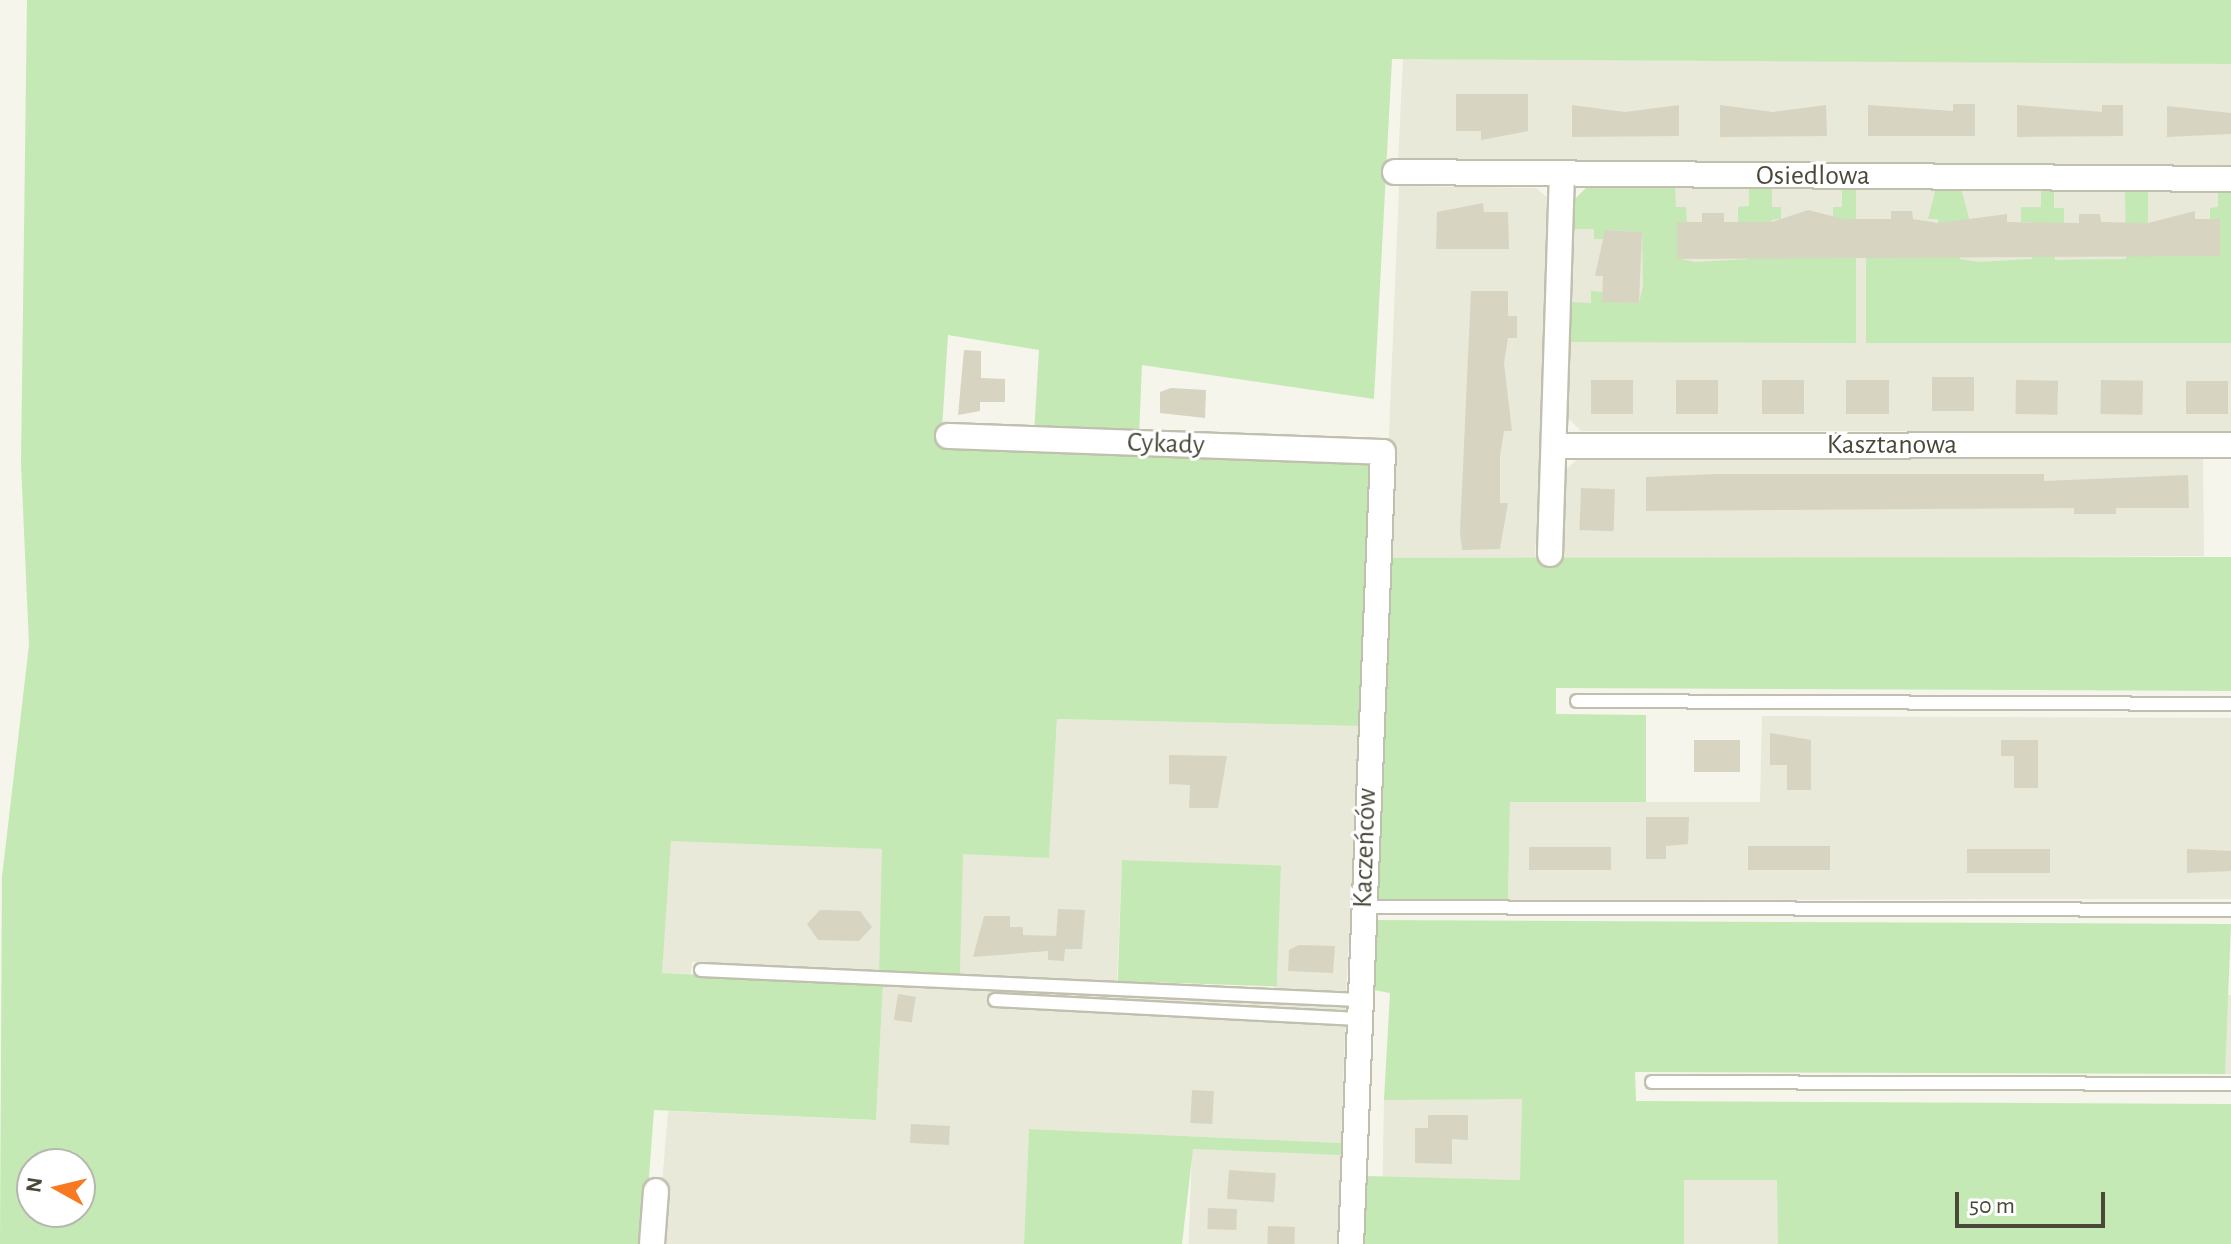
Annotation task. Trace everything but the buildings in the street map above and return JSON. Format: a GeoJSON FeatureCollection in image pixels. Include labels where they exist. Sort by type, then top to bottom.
{"type":"FeatureCollection","features":[{"type":"Feature","properties":{"kind":"street","name":"Osiedlowa"},"geometry":{"type":"LineString","coordinates":[[1395,172],[2231,179]]}},
{"type":"Feature","properties":{"kind":"street"},"geometry":{"type":"LineString","coordinates":[[1550,554],[1562,174]]}},
{"type":"Feature","properties":{"kind":"street","name":"Cykady"},"geometry":{"type":"LineString","coordinates":[[948,436],[1383,452]]}},
{"type":"Feature","properties":{"kind":"street","name":"Kasztanowa"},"geometry":{"type":"LineString","coordinates":[[1554,446],[2231,445]]}},
{"type":"Feature","properties":{"kind":"street","name":"Kaczeńców"},"geometry":{"type":"LineString","coordinates":[[1351,1244],[1362,907],[1383,452]]}},
{"type":"Feature","properties":{"kind":"street"},"geometry":{"type":"LineString","coordinates":[[652,1244],[656,1191]]}},
{"type":"Feature","properties":{"kind":"lane"},"geometry":{"type":"LineString","coordinates":[[1577,701],[2231,704]]}},
{"type":"Feature","properties":{"kind":"lane"},"geometry":{"type":"LineString","coordinates":[[1362,907],[2231,910]]}},
{"type":"Feature","properties":{"kind":"lane"},"geometry":{"type":"LineString","coordinates":[[701,970],[1359,1010]]}},
{"type":"Feature","properties":{"kind":"lane"},"geometry":{"type":"LineString","coordinates":[[995,1000],[1359,1010]]}},
{"type":"Feature","properties":{"kind":"lane"},"geometry":{"type":"LineString","coordinates":[[1652,1082],[2231,1084]]}},
{"type":"Feature","properties":{"kind":"shaded area"},"geometry":{"type":"Polygon","coordinates":[[[1848,56],[2231,64],[2231,165],[1398,162],[1403,59],[1848,56]]]}},
{"type":"Feature","properties":{"kind":"shaded area"},"geometry":{"type":"Polygon","coordinates":[[[1399,186],[1536,188],[1553,202],[1535,558],[1384,558],[1399,186]]]}},
{"type":"Feature","properties":{"kind":"shaded area"},"geometry":{"type":"Polygon","coordinates":[[[1588,186],[2231,189],[2231,431],[1581,431],[1567,417],[1569,302],[1573,201],[1588,186]]]}},
{"type":"Feature","properties":{"kind":"shaded area"},"geometry":{"type":"Polygon","coordinates":[[[1581,456],[2203,456],[2204,556],[1561,560],[1563,472],[1581,456]]]}},
{"type":"Feature","properties":{"kind":"shaded area"},"geometry":{"type":"Polygon","coordinates":[[[1762,716],[2231,718],[2231,899],[1508,900],[1510,802],[1760,802],[1762,716]]]}},
{"type":"Feature","properties":{"kind":"shaded area"},"geometry":{"type":"Polygon","coordinates":[[[1057,719],[1362,726],[1346,991],[1274,988],[1280,866],[1122,860],[1117,981],[960,974],[962,853],[1049,858],[1057,719]]]}},
{"type":"Feature","properties":{"kind":"shaded area"},"geometry":{"type":"Polygon","coordinates":[[[671,840],[883,849],[879,971],[692,962],[691,974],[661,973],[671,840]]]}},
{"type":"Feature","properties":{"kind":"shaded area"},"geometry":{"type":"Polygon","coordinates":[[[883,984],[1346,1005],[1341,1143],[1029,1129],[1024,1244],[657,1244],[668,1111],[876,1120],[883,984]]]}},
{"type":"Feature","properties":{"kind":"shaded area"},"geometry":{"type":"Polygon","coordinates":[[[2226,995],[2231,995],[2231,1074],[2225,1074],[2226,995]]]}},
{"type":"Feature","properties":{"kind":"shaded area"},"geometry":{"type":"Polygon","coordinates":[[[1384,1097],[1522,1099],[1521,1180],[1383,1178],[1384,1097]]]}},
{"type":"Feature","properties":{"kind":"shaded area"},"geometry":{"type":"Polygon","coordinates":[[[1192,1149],[1341,1154],[1338,1244],[1189,1244],[1192,1149]]]}},
{"type":"Feature","properties":{"kind":"shaded area"},"geometry":{"type":"Polygon","coordinates":[[[1684,1180],[1778,1180],[1778,1244],[1684,1244],[1684,1180]]]}},
{"type":"Feature","properties":{"kind":"green space"},"geometry":{"type":"Polygon","coordinates":[[[27,0],[2231,0],[2231,64],[1392,59],[1374,399],[1142,365],[1139,436],[1034,433],[1039,350],[948,335],[941,444],[1372,457],[1362,726],[1057,719],[1049,858],[963,854],[960,974],[879,971],[882,849],[671,841],[662,973],[883,984],[876,1120],[654,1110],[644,1244],[0,1244],[2,877],[29,645],[21,463],[27,0]]]}},
{"type":"Feature","properties":{"kind":"green space"},"geometry":{"type":"Polygon","coordinates":[[[1588,186],[1675,186],[1676,207],[1686,207],[1687,222],[1677,222],[1677,258],[1695,262],[1749,259],[1749,222],[1738,222],[1738,207],[1749,206],[1749,187],[1772,187],[1772,207],[1781,207],[1781,219],[1772,220],[1772,256],[1826,258],[1844,219],[1833,219],[1833,207],[1842,207],[1842,188],[1856,187],[1856,343],[1570,342],[1569,302],[1591,303],[1591,291],[1602,292],[1603,302],[1639,303],[1643,286],[1642,232],[1606,230],[1605,239],[1594,239],[1594,229],[1572,229],[1573,201],[1588,186]]]}},
{"type":"Feature","properties":{"kind":"green space"},"geometry":{"type":"Polygon","coordinates":[[[1936,188],[1961,188],[1970,222],[1960,223],[1960,259],[1978,262],[2032,259],[2032,222],[2021,222],[2021,207],[2041,207],[2041,188],[2054,189],[2054,208],[2064,208],[2064,223],[2054,223],[2055,260],[2126,259],[2125,189],[2148,189],[2148,256],[2220,256],[2220,219],[2210,219],[2210,208],[2218,207],[2218,189],[2231,189],[2231,343],[1866,343],[1866,256],[1938,256],[1938,219],[1928,219],[1936,188]]]}},
{"type":"Feature","properties":{"kind":"green space"},"geometry":{"type":"Polygon","coordinates":[[[2231,557],[2231,691],[1556,688],[1556,714],[1646,715],[1646,802],[1510,802],[1508,900],[1368,902],[1384,558],[2231,557]]]}},
{"type":"Feature","properties":{"kind":"green space"},"geometry":{"type":"Polygon","coordinates":[[[1122,860],[1281,866],[1277,986],[1118,981],[1122,860]]]}},
{"type":"Feature","properties":{"kind":"green space"},"geometry":{"type":"Polygon","coordinates":[[[1367,920],[2231,924],[2225,1074],[1635,1072],[1636,1101],[2231,1104],[2231,1244],[1778,1244],[1777,1180],[1684,1180],[1684,1244],[1360,1244],[1364,1176],[1520,1180],[1522,1099],[1384,1100],[1390,993],[1368,989],[1367,920]]]}},
{"type":"Feature","properties":{"kind":"green space"},"geometry":{"type":"Polygon","coordinates":[[[1029,1129],[1341,1143],[1341,1155],[1193,1149],[1182,1244],[1024,1244],[1029,1129]]]}}]}
